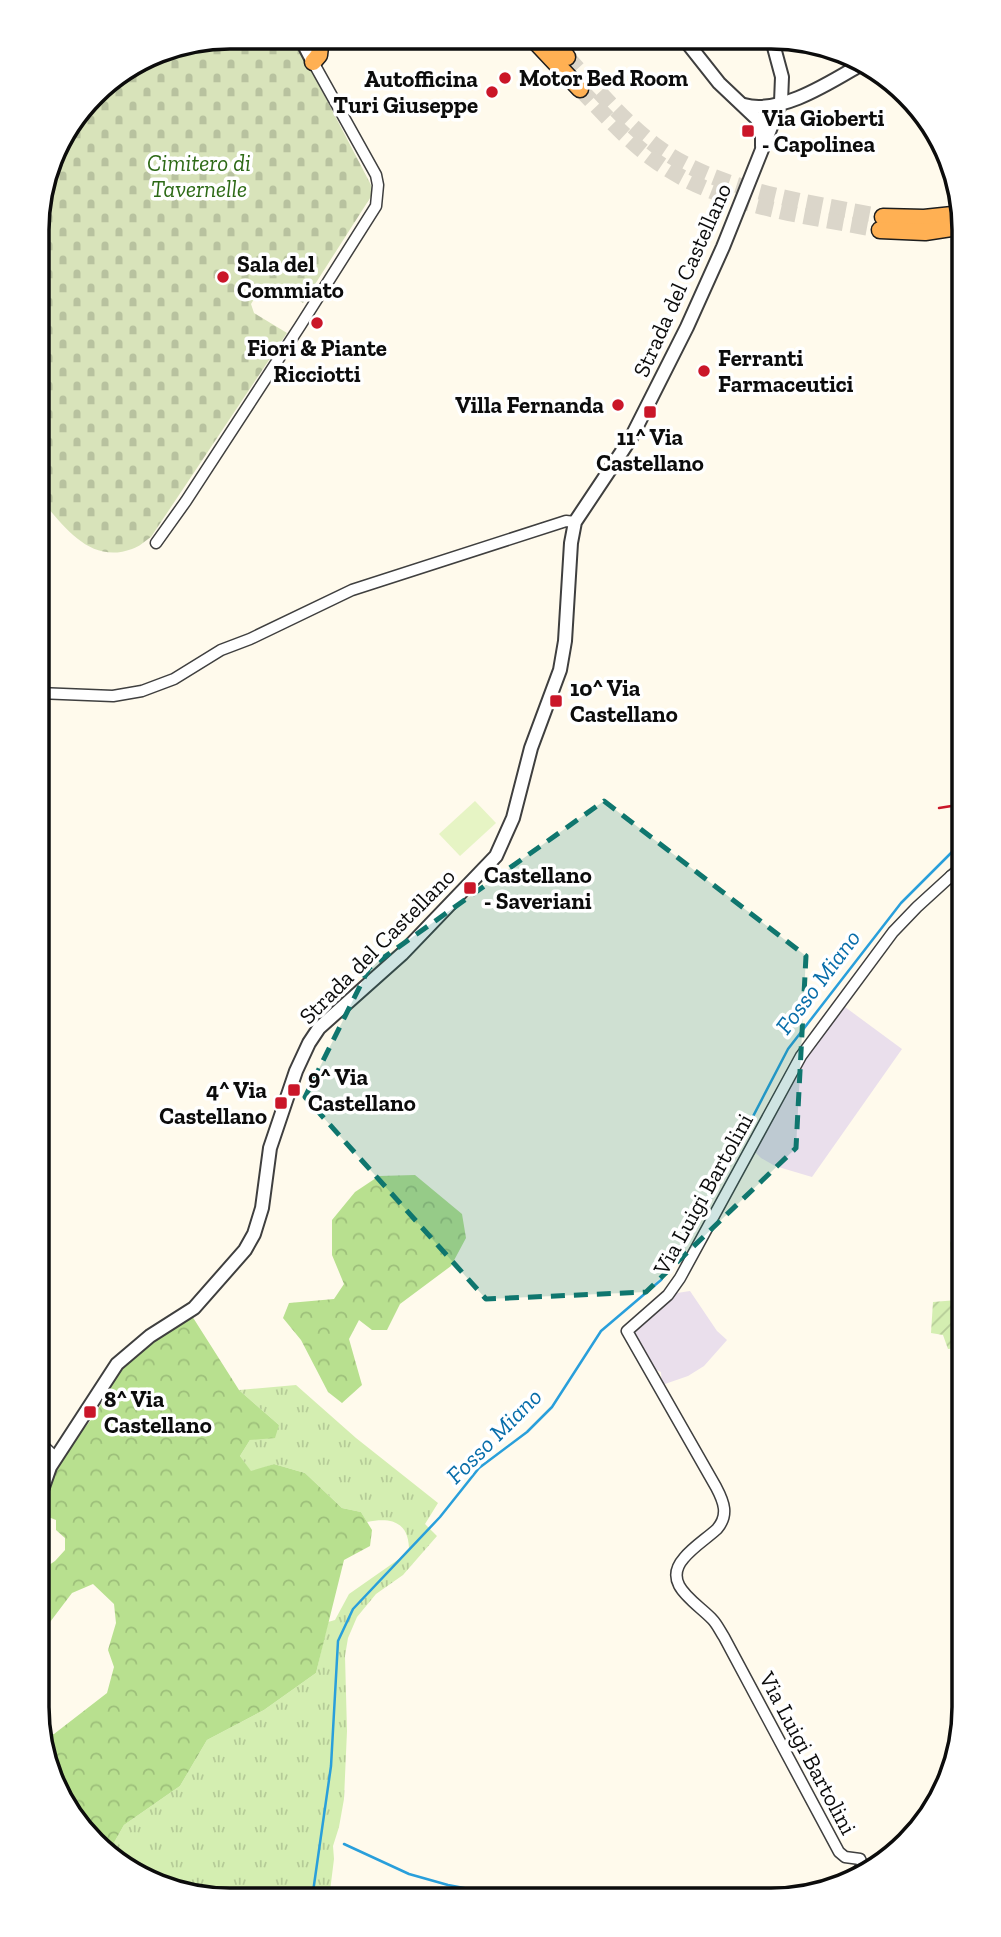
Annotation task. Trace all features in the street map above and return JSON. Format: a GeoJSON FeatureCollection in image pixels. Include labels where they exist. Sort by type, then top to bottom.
{"type":"FeatureCollection","features":[{"type":"Feature","properties":{"kind":"highway"},"geometry":{"type":"LineString","coordinates":[[313,62],[320,49]]}},
{"type":"Feature","properties":{"kind":"highway"},"geometry":{"type":"LineString","coordinates":[[542,49],[580,89]]}},
{"type":"Feature","properties":{"kind":"highway"},"geometry":{"type":"LineString","coordinates":[[560,49],[568,57]]}},
{"type":"Feature","properties":{"kind":"highway"},"geometry":{"type":"LineString","coordinates":[[951,215],[882,223],[925,232],[952,228]]}},
{"type":"Feature","properties":{"kind":"street"},"geometry":{"type":"LineString","coordinates":[[156,543],[278,361],[376,206],[376,175],[307,49]]}},
{"type":"Feature","properties":{"kind":"street"},"geometry":{"type":"LineString","coordinates":[[692,49],[719,83],[757,119],[762,131],[762,149]]}},
{"type":"Feature","properties":{"kind":"street","name":"Strada del Castellano"},"geometry":{"type":"LineString","coordinates":[[49,1468],[117,1364],[150,1336],[194,1308],[245,1250],[254,1234],[262,1208],[270,1148],[296,1071],[319,1028],[388,968],[496,856],[513,818],[531,748],[560,670],[575,522],[644,414],[707,281],[781,102],[782,77],[775,49]]}},
{"type":"Feature","properties":{"kind":"street"},"geometry":{"type":"LineString","coordinates":[[744,105],[766,108],[809,93],[853,69]]}},
{"type":"Feature","properties":{"kind":"street"},"geometry":{"type":"LineString","coordinates":[[49,693],[113,696],[142,691],[174,679],[221,650],[352,590],[566,521],[575,522]]}},
{"type":"Feature","properties":{"kind":"street","name":"Via Luigi Bartolini"},"geometry":{"type":"LineString","coordinates":[[862,1863],[860,1859],[845,1857],[839,1852],[724,1637],[712,1618],[692,1602],[677,1583],[675,1577],[679,1564],[717,1530],[725,1507],[627,1331],[668,1295],[680,1278],[801,1056],[893,932],[951,876]]}},
{"type":"Feature","properties":{"kind":"street"},"geometry":{"type":"LineString","coordinates":[[49,1451],[55,1457]]}},
{"type":"Feature","properties":{"kind":"highlighted area"},"geometry":{"type":"Polygon","coordinates":[[[604,801],[806,956],[796,1148],[646,1292],[486,1299],[305,1097],[369,968],[604,801]]]}},
{"type":"Feature","properties":{"kind":"shaded area"},"geometry":{"type":"Polygon","coordinates":[[[845,1007],[902,1049],[812,1177],[775,1166],[754,1151],[804,1060],[845,1007]]]}},
{"type":"Feature","properties":{"kind":"shaded area"},"geometry":{"type":"Polygon","coordinates":[[[690,1291],[717,1331],[727,1340],[704,1366],[688,1376],[662,1385],[661,1372],[652,1368],[635,1339],[635,1331],[677,1293],[690,1291]]]}},
{"type":"Feature","properties":{"kind":"green space","name":"Cimitero di Tavernelle"},"geometry":{"type":"Polygon","coordinates":[[[300,49],[371,185],[372,195],[303,303],[277,286],[261,288],[251,304],[254,313],[287,333],[151,537],[132,549],[103,551],[78,539],[49,509],[49,230],[55,183],[73,139],[111,94],[129,79],[160,63],[206,51],[300,49]]]}},
{"type":"Feature","properties":{"kind":"green space"},"geometry":{"type":"Polygon","coordinates":[[[475,801],[496,823],[460,856],[439,834],[475,801]]]}},
{"type":"Feature","properties":{"kind":"green space"},"geometry":{"type":"Polygon","coordinates":[[[415,1175],[462,1214],[466,1238],[451,1266],[400,1304],[387,1330],[372,1330],[359,1320],[349,1339],[362,1385],[342,1403],[328,1392],[301,1340],[283,1318],[289,1303],[334,1299],[344,1284],[332,1255],[332,1220],[355,1192],[379,1176],[415,1175]]]}},
{"type":"Feature","properties":{"kind":"green space"},"geometry":{"type":"Polygon","coordinates":[[[952,1300],[952,1348],[948,1349],[943,1335],[931,1333],[933,1302],[952,1300]]]}},
{"type":"Feature","properties":{"kind":"green space"},"geometry":{"type":"Polygon","coordinates":[[[192,1316],[239,1390],[279,1425],[275,1438],[250,1440],[240,1456],[251,1471],[274,1464],[305,1473],[342,1508],[361,1512],[372,1530],[370,1546],[344,1560],[316,1673],[264,1710],[207,1740],[180,1786],[124,1825],[113,1845],[79,1808],[59,1765],[52,1734],[107,1693],[114,1667],[108,1650],[116,1623],[114,1604],[93,1584],[72,1593],[49,1623],[49,1565],[65,1550],[65,1538],[56,1530],[56,1520],[49,1517],[49,1478],[59,1459],[99,1408],[104,1390],[134,1354],[192,1316]]]}},
{"type":"Feature","properties":{"kind":"green space"},"geometry":{"type":"Polygon","coordinates":[[[296,1385],[356,1438],[438,1503],[425,1524],[437,1536],[403,1575],[376,1594],[357,1617],[348,1638],[345,1656],[347,1731],[344,1799],[333,1846],[330,1888],[230,1888],[183,1882],[139,1864],[113,1845],[124,1825],[180,1786],[207,1740],[264,1710],[316,1673],[328,1622],[335,1620],[349,1594],[399,1559],[409,1548],[405,1532],[396,1523],[383,1520],[367,1522],[361,1512],[342,1508],[305,1473],[274,1464],[251,1472],[240,1456],[250,1440],[279,1425],[239,1390],[296,1385]]]}},
{"type":"Feature","properties":{"kind":"waterway","name":"Fosso Miano"},"geometry":{"type":"LineString","coordinates":[[314,1888],[331,1766],[338,1641],[353,1609],[440,1517],[479,1468],[527,1432],[552,1407],[601,1331],[661,1280],[694,1230],[788,1049],[901,903],[952,852]]}},
{"type":"Feature","properties":{"kind":"waterway"},"geometry":{"type":"LineString","coordinates":[[344,1844],[409,1874],[464,1888]]}},
{"type":"Feature","properties":{"kind":"tunnel"},"geometry":{"type":"LineString","coordinates":[[567,57],[634,128],[683,163],[709,175],[766,193],[883,217]]}},
{"type":"Feature","properties":{"kind":"tunnel"},"geometry":{"type":"LineString","coordinates":[[580,89],[615,126],[653,159],[705,188],[762,207],[880,230]]}},
{"type":"Feature","properties":{"kind":"railway"},"geometry":{"type":"LineString","coordinates":[[939,808],[952,806]]}},
{"type":"Feature","properties":{"kind":"place","name":"Motor Bed Room"},"geometry":{"type":"Point","coordinates":[505,78]}},
{"type":"Feature","properties":{"kind":"place","name":"Autofficina Turi Giuseppe"},"geometry":{"type":"Point","coordinates":[492,92]}},
{"type":"Feature","properties":{"kind":"place","name":"Via Gioberti - Capolinea"},"geometry":{"type":"Point","coordinates":[748,131]}},
{"type":"Feature","properties":{"kind":"place","name":"Sala del Commiato"},"geometry":{"type":"Point","coordinates":[223,277]}},
{"type":"Feature","properties":{"kind":"place","name":"Fiori & Piante Ricciotti"},"geometry":{"type":"Point","coordinates":[317,323]}},
{"type":"Feature","properties":{"kind":"place","name":"Ferranti Farmaceutici"},"geometry":{"type":"Point","coordinates":[704,371]}},
{"type":"Feature","properties":{"kind":"place","name":"Villa Fernanda"},"geometry":{"type":"Point","coordinates":[618,405]}},
{"type":"Feature","properties":{"kind":"place","name":"11^ Via Castellano"},"geometry":{"type":"Point","coordinates":[650,412]}},
{"type":"Feature","properties":{"kind":"place","name":"10^ Via Castellano"},"geometry":{"type":"Point","coordinates":[556,701]}},
{"type":"Feature","properties":{"kind":"place","name":"Castellano - Saveriani"},"geometry":{"type":"Point","coordinates":[470,888]}},
{"type":"Feature","properties":{"kind":"place","name":"9^ Via Castellano"},"geometry":{"type":"Point","coordinates":[294,1090]}},
{"type":"Feature","properties":{"kind":"place","name":"4^ Via Castellano"},"geometry":{"type":"Point","coordinates":[281,1103]}},
{"type":"Feature","properties":{"kind":"place","name":"8^ Via Castellano"},"geometry":{"type":"Point","coordinates":[90,1412]}}]}
